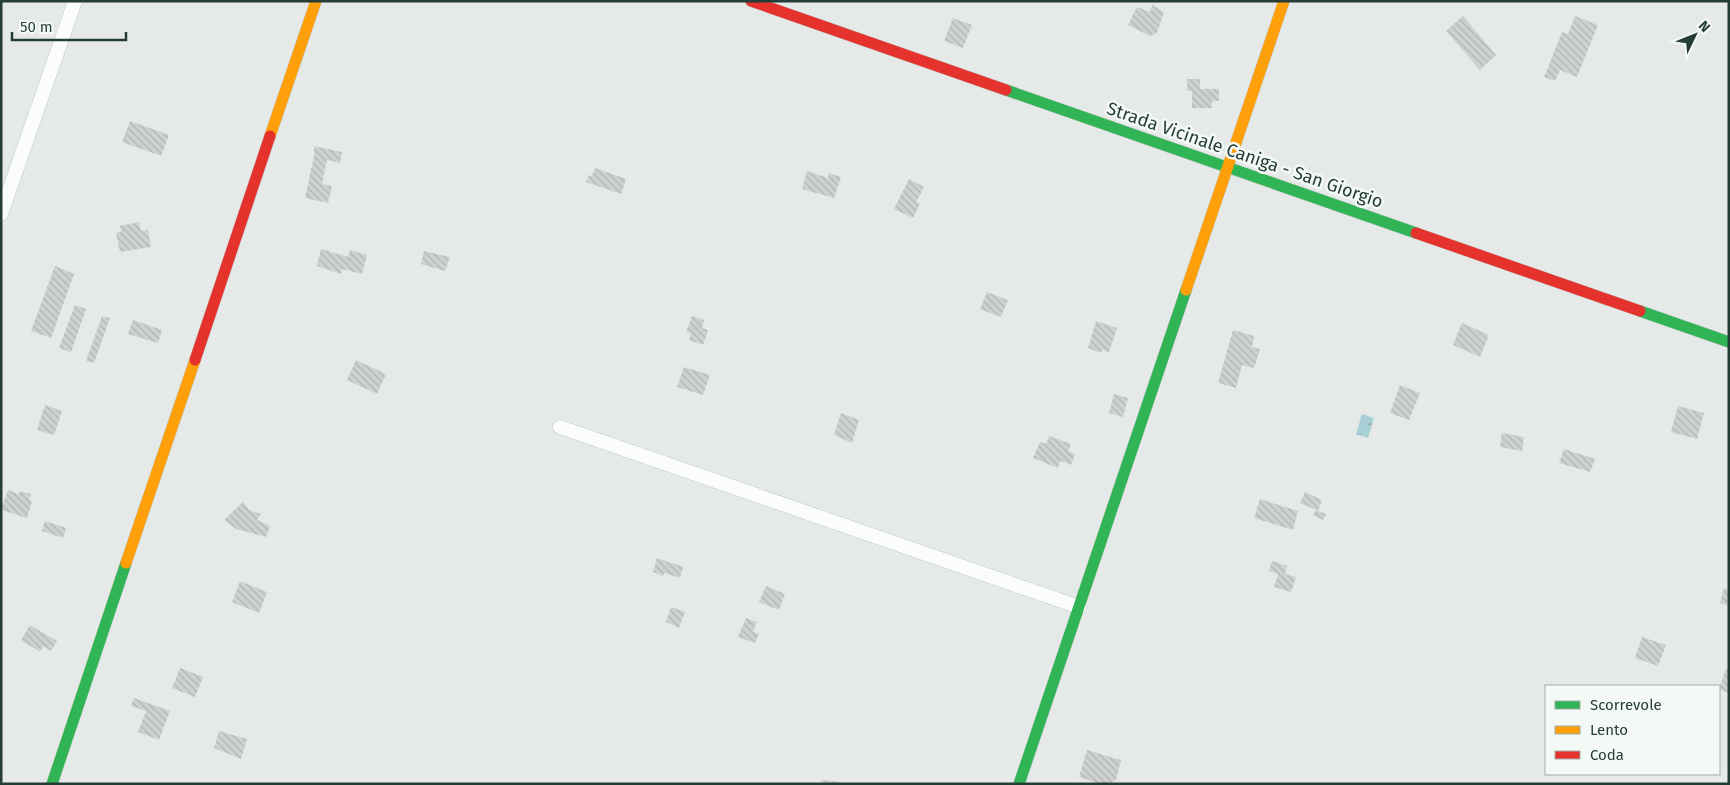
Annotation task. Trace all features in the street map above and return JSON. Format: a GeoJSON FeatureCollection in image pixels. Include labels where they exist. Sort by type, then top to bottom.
{"type":"FeatureCollection","features":[{"type":"Feature","properties":{"kind":"street"},"geometry":{"type":"LineString","coordinates":[[1,214],[75,1]]}},
{"type":"Feature","properties":{"kind":"street"},"geometry":{"type":"LineString","coordinates":[[52,784],[316,1]]}},
{"type":"Feature","properties":{"kind":"street","name":"Strada Vicinale Caniga - San Giorgio"},"geometry":{"type":"LineString","coordinates":[[751,1],[1729,342]]}},
{"type":"Feature","properties":{"kind":"street"},"geometry":{"type":"LineString","coordinates":[[1020,784],[1284,1]]}},
{"type":"Feature","properties":{"kind":"street"},"geometry":{"type":"LineString","coordinates":[[560,427],[1079,608]]}},
{"type":"Feature","properties":{"kind":"water"},"geometry":{"type":"Polygon","coordinates":[[[1362,414],[1374,418],[1368,438],[1356,434],[1362,414]]]}},
{"type":"Feature","properties":{"kind":"building"},"geometry":{"type":"Polygon","coordinates":[[[1152,5],[1164,12],[1157,33],[1150,36],[1128,25],[1137,7],[1150,12],[1152,5]]]}},
{"type":"Feature","properties":{"kind":"building"},"geometry":{"type":"Polygon","coordinates":[[[1463,16],[1496,55],[1480,70],[1446,31],[1463,16]]]}},
{"type":"Feature","properties":{"kind":"building"},"geometry":{"type":"Polygon","coordinates":[[[1575,16],[1598,25],[1577,77],[1560,70],[1555,81],[1544,77],[1562,32],[1568,34],[1575,16]]]}},
{"type":"Feature","properties":{"kind":"building"},"geometry":{"type":"Polygon","coordinates":[[[953,18],[972,25],[963,48],[944,41],[953,18]]]}},
{"type":"Feature","properties":{"kind":"building"},"geometry":{"type":"Polygon","coordinates":[[[1187,79],[1200,79],[1200,89],[1219,89],[1219,101],[1212,101],[1212,108],[1192,108],[1192,91],[1187,91],[1187,79]]]}},
{"type":"Feature","properties":{"kind":"building"},"geometry":{"type":"Polygon","coordinates":[[[130,121],[169,135],[161,156],[122,142],[130,121]]]}},
{"type":"Feature","properties":{"kind":"building"},"geometry":{"type":"Polygon","coordinates":[[[314,146],[342,152],[340,163],[327,160],[322,184],[332,186],[328,203],[305,198],[314,156],[314,146]]]}},
{"type":"Feature","properties":{"kind":"building"},"geometry":{"type":"Polygon","coordinates":[[[595,168],[626,179],[621,194],[586,182],[589,175],[592,176],[595,168]]]}},
{"type":"Feature","properties":{"kind":"building"},"geometry":{"type":"Polygon","coordinates":[[[807,171],[828,178],[829,173],[841,177],[834,198],[802,189],[807,171]]]}},
{"type":"Feature","properties":{"kind":"building"},"geometry":{"type":"Polygon","coordinates":[[[909,179],[924,187],[916,202],[920,204],[913,218],[894,209],[909,179]]]}},
{"type":"Feature","properties":{"kind":"building"},"geometry":{"type":"Polygon","coordinates":[[[139,222],[141,231],[148,230],[151,247],[120,252],[116,233],[121,232],[120,226],[139,222]]]}},
{"type":"Feature","properties":{"kind":"building"},"geometry":{"type":"Polygon","coordinates":[[[321,249],[348,257],[350,250],[367,255],[362,274],[342,269],[341,274],[317,266],[321,249]]]}},
{"type":"Feature","properties":{"kind":"building"},"geometry":{"type":"Polygon","coordinates":[[[424,251],[450,257],[445,271],[421,264],[424,251]]]}},
{"type":"Feature","properties":{"kind":"building"},"geometry":{"type":"Polygon","coordinates":[[[55,266],[74,274],[51,338],[31,331],[55,266]]]}},
{"type":"Feature","properties":{"kind":"building"},"geometry":{"type":"Polygon","coordinates":[[[987,292],[1008,300],[1001,317],[980,309],[987,292]]]}},
{"type":"Feature","properties":{"kind":"building"},"geometry":{"type":"Polygon","coordinates":[[[75,305],[86,309],[71,352],[59,348],[75,305]]]}},
{"type":"Feature","properties":{"kind":"building"},"geometry":{"type":"Polygon","coordinates":[[[102,316],[110,318],[94,363],[86,361],[102,316]]]}},
{"type":"Feature","properties":{"kind":"building"},"geometry":{"type":"Polygon","coordinates":[[[692,316],[704,320],[702,328],[708,330],[703,345],[689,340],[691,333],[686,332],[692,316]]]}},
{"type":"Feature","properties":{"kind":"building"},"geometry":{"type":"Polygon","coordinates":[[[133,320],[162,330],[158,343],[128,334],[133,320]]]}},
{"type":"Feature","properties":{"kind":"building"},"geometry":{"type":"Polygon","coordinates":[[[1096,321],[1117,328],[1109,352],[1102,350],[1101,353],[1088,348],[1096,321]]]}},
{"type":"Feature","properties":{"kind":"building"},"geometry":{"type":"Polygon","coordinates":[[[1462,323],[1489,335],[1480,357],[1453,345],[1462,323]]]}},
{"type":"Feature","properties":{"kind":"building"},"geometry":{"type":"Polygon","coordinates":[[[1233,330],[1254,336],[1252,347],[1260,349],[1254,368],[1242,365],[1236,388],[1218,383],[1233,330]]]}},
{"type":"Feature","properties":{"kind":"building"},"geometry":{"type":"Polygon","coordinates":[[[356,360],[386,374],[377,394],[347,380],[356,360]]]}},
{"type":"Feature","properties":{"kind":"building"},"geometry":{"type":"Polygon","coordinates":[[[684,367],[710,375],[703,395],[677,387],[684,367]]]}},
{"type":"Feature","properties":{"kind":"building"},"geometry":{"type":"Polygon","coordinates":[[[1400,385],[1420,393],[1409,420],[1390,413],[1400,385]]]}},
{"type":"Feature","properties":{"kind":"building"},"geometry":{"type":"Polygon","coordinates":[[[1114,394],[1128,398],[1123,417],[1109,413],[1114,394]]]}},
{"type":"Feature","properties":{"kind":"building"},"geometry":{"type":"Polygon","coordinates":[[[45,405],[62,411],[54,435],[37,430],[45,405]]]}},
{"type":"Feature","properties":{"kind":"building"},"geometry":{"type":"Polygon","coordinates":[[[1678,406],[1704,413],[1697,439],[1671,432],[1678,406]]]}},
{"type":"Feature","properties":{"kind":"building"},"geometry":{"type":"Polygon","coordinates":[[[841,413],[859,420],[852,443],[834,435],[841,413]]]}},
{"type":"Feature","properties":{"kind":"building"},"geometry":{"type":"Polygon","coordinates":[[[1502,433],[1524,437],[1522,451],[1500,447],[1502,433]]]}},
{"type":"Feature","properties":{"kind":"building"},"geometry":{"type":"Polygon","coordinates":[[[1049,436],[1071,444],[1068,451],[1075,454],[1071,465],[1060,461],[1058,468],[1033,458],[1040,442],[1046,444],[1049,436]]]}},
{"type":"Feature","properties":{"kind":"building"},"geometry":{"type":"Polygon","coordinates":[[[1564,449],[1595,459],[1590,472],[1559,463],[1564,449]]]}},
{"type":"Feature","properties":{"kind":"building"},"geometry":{"type":"Polygon","coordinates":[[[8,490],[19,494],[20,491],[31,494],[29,500],[32,501],[27,518],[1,510],[8,490]]]}},
{"type":"Feature","properties":{"kind":"building"},"geometry":{"type":"Polygon","coordinates":[[[1305,492],[1322,500],[1318,511],[1326,514],[1323,520],[1313,515],[1316,510],[1300,503],[1305,492]]]}},
{"type":"Feature","properties":{"kind":"building"},"geometry":{"type":"Polygon","coordinates":[[[1260,499],[1298,511],[1293,530],[1254,518],[1260,499]]]}},
{"type":"Feature","properties":{"kind":"building"},"geometry":{"type":"Polygon","coordinates":[[[243,502],[249,510],[261,514],[257,520],[270,526],[266,537],[236,529],[224,520],[243,502]]]}},
{"type":"Feature","properties":{"kind":"building"},"geometry":{"type":"Polygon","coordinates":[[[45,521],[66,528],[63,538],[42,531],[45,521]]]}},
{"type":"Feature","properties":{"kind":"building"},"geometry":{"type":"Polygon","coordinates":[[[657,558],[683,567],[680,578],[664,573],[663,576],[653,572],[657,558]]]}},
{"type":"Feature","properties":{"kind":"building"},"geometry":{"type":"Polygon","coordinates":[[[1272,561],[1287,566],[1285,574],[1296,577],[1291,592],[1274,587],[1278,574],[1269,571],[1272,561]]]}},
{"type":"Feature","properties":{"kind":"building"},"geometry":{"type":"Polygon","coordinates":[[[240,581],[267,592],[259,613],[232,602],[240,581]]]}},
{"type":"Feature","properties":{"kind":"building"},"geometry":{"type":"Polygon","coordinates":[[[766,586],[785,594],[779,610],[759,602],[766,586]]]}},
{"type":"Feature","properties":{"kind":"building"},"geometry":{"type":"Polygon","coordinates":[[[1724,588],[1729,590],[1729,606],[1720,603],[1724,588]]]}},
{"type":"Feature","properties":{"kind":"building"},"geometry":{"type":"Polygon","coordinates":[[[671,607],[685,612],[679,628],[666,622],[671,607]]]}},
{"type":"Feature","properties":{"kind":"building"},"geometry":{"type":"Polygon","coordinates":[[[746,618],[757,622],[753,632],[759,634],[755,643],[738,637],[746,618]]]}},
{"type":"Feature","properties":{"kind":"building"},"geometry":{"type":"Polygon","coordinates":[[[30,625],[57,641],[51,651],[43,646],[40,652],[21,640],[30,625]]]}},
{"type":"Feature","properties":{"kind":"building"},"geometry":{"type":"Polygon","coordinates":[[[1642,637],[1666,645],[1658,666],[1635,658],[1642,637]]]}},
{"type":"Feature","properties":{"kind":"building"},"geometry":{"type":"Polygon","coordinates":[[[180,668],[203,677],[195,697],[172,688],[180,668]]]}},
{"type":"Feature","properties":{"kind":"building"},"geometry":{"type":"Polygon","coordinates":[[[1726,669],[1729,670],[1729,693],[1720,689],[1726,669]]]}},
{"type":"Feature","properties":{"kind":"building"},"geometry":{"type":"Polygon","coordinates":[[[134,698],[170,711],[159,740],[138,732],[146,711],[131,706],[134,698]]]}},
{"type":"Feature","properties":{"kind":"building"},"geometry":{"type":"Polygon","coordinates":[[[219,731],[247,739],[241,759],[214,748],[219,731]]]}},
{"type":"Feature","properties":{"kind":"building"},"geometry":{"type":"Polygon","coordinates":[[[1087,750],[1121,760],[1116,780],[1108,784],[1101,784],[1079,777],[1087,750]]]}},
{"type":"Feature","properties":{"kind":"building"},"geometry":{"type":"Polygon","coordinates":[[[822,780],[840,782],[840,784],[821,784],[822,780]]]}},
{"type":"Feature","properties":{"kind":"traffic: fast"},"geometry":{"type":"LineString","coordinates":[[1006,90],[1416,233]]}},
{"type":"Feature","properties":{"kind":"traffic: fast"},"geometry":{"type":"LineString","coordinates":[[1019,784],[1186,290]]}},
{"type":"Feature","properties":{"kind":"traffic: fast"},"geometry":{"type":"LineString","coordinates":[[1640,311],[1729,342]]}},
{"type":"Feature","properties":{"kind":"traffic: fast"},"geometry":{"type":"LineString","coordinates":[[52,784],[126,563]]}},
{"type":"Feature","properties":{"kind":"traffic: slow"},"geometry":{"type":"LineString","coordinates":[[270,136],[316,1]]}},
{"type":"Feature","properties":{"kind":"traffic: slow"},"geometry":{"type":"LineString","coordinates":[[1186,290],[1284,1]]}},
{"type":"Feature","properties":{"kind":"traffic: slow"},"geometry":{"type":"LineString","coordinates":[[126,563],[195,360]]}},
{"type":"Feature","properties":{"kind":"traffic: jam"},"geometry":{"type":"LineString","coordinates":[[751,1],[1006,90]]}},
{"type":"Feature","properties":{"kind":"traffic: jam"},"geometry":{"type":"LineString","coordinates":[[195,360],[270,136]]}},
{"type":"Feature","properties":{"kind":"traffic: jam"},"geometry":{"type":"LineString","coordinates":[[1416,233],[1640,311]]}}]}
